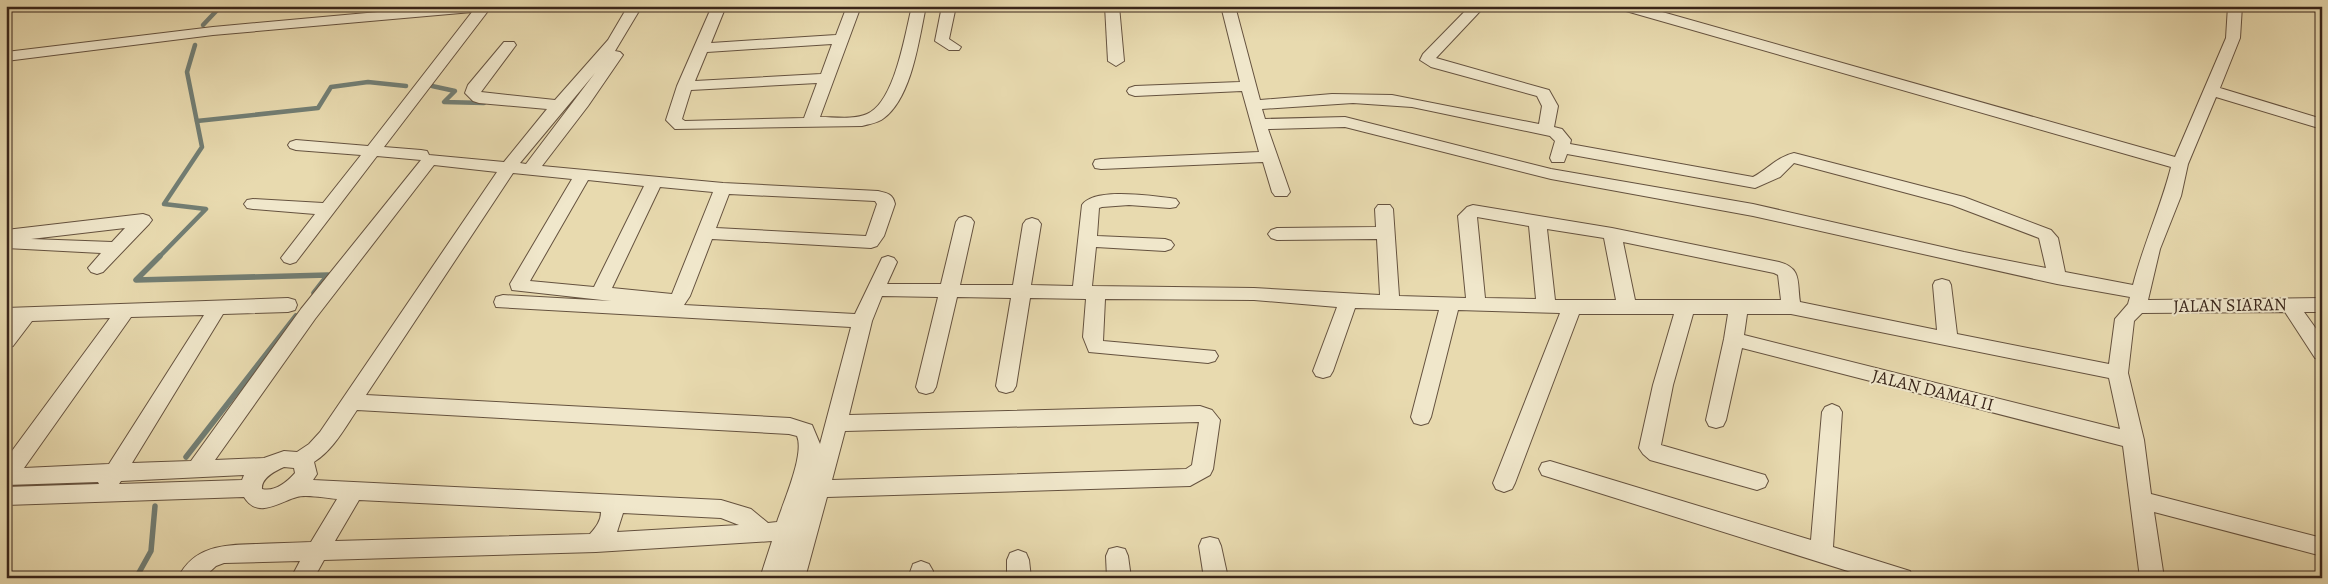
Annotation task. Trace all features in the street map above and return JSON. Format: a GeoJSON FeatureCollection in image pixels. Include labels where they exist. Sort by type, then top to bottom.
{"type":"FeatureCollection","features":[{"type":"Feature","properties":{"kind":"street"},"geometry":{"type":"LineString","coordinates":[[6,57],[213,31],[496,6]]}},
{"type":"Feature","properties":{"kind":"street"},"geometry":{"type":"LineString","coordinates":[[6,496],[196,470],[266,466],[284,459],[300,460],[316,450],[327,438],[352,402],[508,168],[614,42],[635,6]]}},
{"type":"Feature","properties":{"kind":"street"},"geometry":{"type":"LineString","coordinates":[[719,6],[700,48],[674,120],[681,126],[862,120],[876,116],[883,111],[898,84],[919,6]]}},
{"type":"Feature","properties":{"kind":"street"},"geometry":{"type":"LineString","coordinates":[[811,121],[854,6]]}},
{"type":"Feature","properties":{"kind":"street"},"geometry":{"type":"LineString","coordinates":[[949,6],[942,41],[954,47]]}},
{"type":"Feature","properties":{"kind":"street"},"geometry":{"type":"LineString","coordinates":[[1112,6],[1116,61]]}},
{"type":"Feature","properties":{"kind":"street"},"geometry":{"type":"LineString","coordinates":[[1228,6],[1258,124],[1281,192]]}},
{"type":"Feature","properties":{"kind":"street"},"geometry":{"type":"LineString","coordinates":[[1478,6],[1428,57],[1428,60],[1436,64],[1530,87],[1543,93],[1551,100],[1552,106],[1545,130]]}},
{"type":"Feature","properties":{"kind":"street"},"geometry":{"type":"LineString","coordinates":[[1624,6],[2180,164]]}},
{"type":"Feature","properties":{"kind":"street"},"geometry":{"type":"LineString","coordinates":[[2152,578],[2133,440],[2118,373],[2125,320],[2139,300],[2151,249],[2172,196],[2180,164],[2233,38],[2236,6]]}},
{"type":"Feature","properties":{"kind":"street"},"geometry":{"type":"LineString","coordinates":[[290,258],[484,7]]}},
{"type":"Feature","properties":{"kind":"street"},"geometry":{"type":"LineString","coordinates":[[700,48],[842,39]]}},
{"type":"Feature","properties":{"kind":"street"},"geometry":{"type":"LineString","coordinates":[[530,170],[582,103],[612,60],[616,49],[614,42]]}},
{"type":"Feature","properties":{"kind":"street"},"geometry":{"type":"LineString","coordinates":[[509,45],[477,84],[473,93],[479,98],[582,103]]}},
{"type":"Feature","properties":{"kind":"street"},"geometry":{"type":"LineString","coordinates":[[685,86],[827,78]]}},
{"type":"Feature","properties":{"kind":"street"},"geometry":{"type":"LineString","coordinates":[[1134,91],[1249,86]]}},
{"type":"Feature","properties":{"kind":"street"},"geometry":{"type":"LineString","coordinates":[[2210,90],[2322,124]]}},
{"type":"Feature","properties":{"kind":"street"},"geometry":{"type":"LineString","coordinates":[[1253,105],[1328,100],[1393,99],[1556,132],[1561,136],[1562,148],[1551,174]]}},
{"type":"Feature","properties":{"kind":"street","name":"JALAN SIARAN"},"geometry":{"type":"LineString","coordinates":[[1258,124],[1345,122],[1551,174],[1753,210],[2057,278],[2139,300],[2174,305],[2322,305]]}},
{"type":"Feature","properties":{"kind":"street"},"geometry":{"type":"LineString","coordinates":[[296,145],[421,155]]}},
{"type":"Feature","properties":{"kind":"street"},"geometry":{"type":"LineString","coordinates":[[1562,148],[1755,182],[1774,173],[1786,160],[1794,158],[1958,201],[2045,234],[2049,238],[2057,278]]}},
{"type":"Feature","properties":{"kind":"street"},"geometry":{"type":"LineString","coordinates":[[1101,164],[1269,157]]}},
{"type":"Feature","properties":{"kind":"street"},"geometry":{"type":"LineString","coordinates":[[196,470],[308,314],[428,162],[433,160],[723,188],[878,196],[885,199],[886,204],[875,236],[871,242],[708,233]]}},
{"type":"Feature","properties":{"kind":"street"},"geometry":{"type":"LineString","coordinates":[[583,174],[518,285],[521,287],[679,300],[708,233],[723,188]]}},
{"type":"Feature","properties":{"kind":"street"},"geometry":{"type":"LineString","coordinates":[[600,293],[654,182]]}},
{"type":"Feature","properties":{"kind":"street"},"geometry":{"type":"LineString","coordinates":[[1753,210],[1755,182]]}},
{"type":"Feature","properties":{"kind":"street"},"geometry":{"type":"LineString","coordinates":[[1170,203],[1114,200],[1091,205],[1088,241],[1089,293],[1094,345],[1096,347],[1208,356]]}},
{"type":"Feature","properties":{"kind":"street"},"geometry":{"type":"LineString","coordinates":[[253,204],[328,209]]}},
{"type":"Feature","properties":{"kind":"street"},"geometry":{"type":"LineString","coordinates":[[1384,209],[1390,302]]}},
{"type":"Feature","properties":{"kind":"street"},"geometry":{"type":"LineString","coordinates":[[1476,304],[1468,213],[1474,212],[1612,234],[1784,269],[1788,276],[1790,307]]}},
{"type":"Feature","properties":{"kind":"street"},"geometry":{"type":"LineString","coordinates":[[6,236],[143,220],[97,268]]}},
{"type":"Feature","properties":{"kind":"street"},"geometry":{"type":"LineString","coordinates":[[926,387],[950,292],[965,222]]}},
{"type":"Feature","properties":{"kind":"street"},"geometry":{"type":"LineString","coordinates":[[1538,222],[1546,305]]}},
{"type":"Feature","properties":{"kind":"street"},"geometry":{"type":"LineString","coordinates":[[1006,386],[1032,224]]}},
{"type":"Feature","properties":{"kind":"street"},"geometry":{"type":"LineString","coordinates":[[1278,234],[1386,233]]}},
{"type":"Feature","properties":{"kind":"street"},"geometry":{"type":"LineString","coordinates":[[1612,234],[1627,307]]}},
{"type":"Feature","properties":{"kind":"street"},"geometry":{"type":"LineString","coordinates":[[1088,241],[1165,245]]}},
{"type":"Feature","properties":{"kind":"street"},"geometry":{"type":"LineString","coordinates":[[6,244],[116,248]]}},
{"type":"Feature","properties":{"kind":"street"},"geometry":{"type":"LineString","coordinates":[[792,578],[820,489],[838,423],[862,321],[888,262]]}},
{"type":"Feature","properties":{"kind":"street"},"geometry":{"type":"LineString","coordinates":[[1942,285],[1948,338]]}},
{"type":"Feature","properties":{"kind":"street"},"geometry":{"type":"LineString","coordinates":[[875,290],[1254,294],[1348,301],[1572,307],[1790,307],[2118,373]]}},
{"type":"Feature","properties":{"kind":"street"},"geometry":{"type":"LineString","coordinates":[[1323,371],[1348,301]]}},
{"type":"Feature","properties":{"kind":"street"},"geometry":{"type":"LineString","coordinates":[[503,302],[862,321]]}},
{"type":"Feature","properties":{"kind":"street"},"geometry":{"type":"LineString","coordinates":[[6,315],[288,304]]}},
{"type":"Feature","properties":{"kind":"street"},"geometry":{"type":"LineString","coordinates":[[1421,417],[1450,304]]}},
{"type":"Feature","properties":{"kind":"street"},"geometry":{"type":"LineString","coordinates":[[2290,305],[2322,353]]}},
{"type":"Feature","properties":{"kind":"street"},"geometry":{"type":"LineString","coordinates":[[1686,306],[1663,386],[1650,448],[1658,454],[1757,481]]}},
{"type":"Feature","properties":{"kind":"street"},"geometry":{"type":"LineString","coordinates":[[1716,420],[1734,339],[1738,306]]}},
{"type":"Feature","properties":{"kind":"street"},"geometry":{"type":"LineString","coordinates":[[108,483],[218,307]]}},
{"type":"Feature","properties":{"kind":"street"},"geometry":{"type":"LineString","coordinates":[[1504,483],[1572,307]]}},
{"type":"Feature","properties":{"kind":"street"},"geometry":{"type":"LineString","coordinates":[[6,476],[126,311]]}},
{"type":"Feature","properties":{"kind":"street"},"geometry":{"type":"LineString","coordinates":[[6,340],[28,314]]}},
{"type":"Feature","properties":{"kind":"street","name":"JALAN DAMAI II"},"geometry":{"type":"LineString","coordinates":[[1734,339],[2133,440]]}},
{"type":"Feature","properties":{"kind":"street"},"geometry":{"type":"LineString","coordinates":[[352,402],[654,417],[790,426],[805,431],[810,442],[809,454],[772,578]]}},
{"type":"Feature","properties":{"kind":"street"},"geometry":{"type":"LineString","coordinates":[[1821,552],[1832,412]]}},
{"type":"Feature","properties":{"kind":"street"},"geometry":{"type":"LineString","coordinates":[[820,489],[1190,477],[1202,469],[1210,420],[1205,414],[1200,414],[838,423]]}},
{"type":"Feature","properties":{"kind":"street"},"geometry":{"type":"LineString","coordinates":[[266,466],[253,478],[250,488],[254,495],[268,498],[277,497],[295,488],[306,474],[304,464],[300,460]]}},
{"type":"Feature","properties":{"kind":"street"},"geometry":{"type":"LineString","coordinates":[[1550,469],[1902,578]]}},
{"type":"Feature","properties":{"kind":"street"},"geometry":{"type":"LineString","coordinates":[[6,476],[108,483],[250,488]]}},
{"type":"Feature","properties":{"kind":"street"},"geometry":{"type":"LineString","coordinates":[[295,488],[611,503],[732,511],[743,515],[762,531]]}},
{"type":"Feature","properties":{"kind":"street"},"geometry":{"type":"LineString","coordinates":[[302,578],[353,490]]}},
{"type":"Feature","properties":{"kind":"street"},"geometry":{"type":"LineString","coordinates":[[2141,500],[2322,547]]}},
{"type":"Feature","properties":{"kind":"street"},"geometry":{"type":"LineString","coordinates":[[596,543],[612,521],[611,503]]}},
{"type":"Feature","properties":{"kind":"street"},"geometry":{"type":"LineString","coordinates":[[189,578],[199,565],[216,555],[596,543],[785,531]]}},
{"type":"Feature","properties":{"kind":"street"},"geometry":{"type":"LineString","coordinates":[[1210,546],[1216,578]]}},
{"type":"Feature","properties":{"kind":"waterway"},"geometry":{"type":"LineString","coordinates":[[203,25],[221,6]]}},
{"type":"Feature","properties":{"kind":"waterway"},"geometry":{"type":"LineString","coordinates":[[159,257],[206,209],[164,204],[202,147],[187,72],[195,45]]}},
{"type":"Feature","properties":{"kind":"waterway"},"geometry":{"type":"LineString","coordinates":[[197,121],[318,108],[331,87],[368,82],[406,86]]}},
{"type":"Feature","properties":{"kind":"waterway"},"geometry":{"type":"LineString","coordinates":[[432,86],[455,91],[444,102],[484,103]]}},
{"type":"Feature","properties":{"kind":"waterway"},"geometry":{"type":"LineString","coordinates":[[159,257],[136,280],[328,275],[314,293]]}},
{"type":"Feature","properties":{"kind":"waterway"},"geometry":{"type":"LineString","coordinates":[[186,457],[296,316]]}},
{"type":"Feature","properties":{"kind":"waterway"},"geometry":{"type":"LineString","coordinates":[[136,578],[151,551],[155,506]]}}]}
